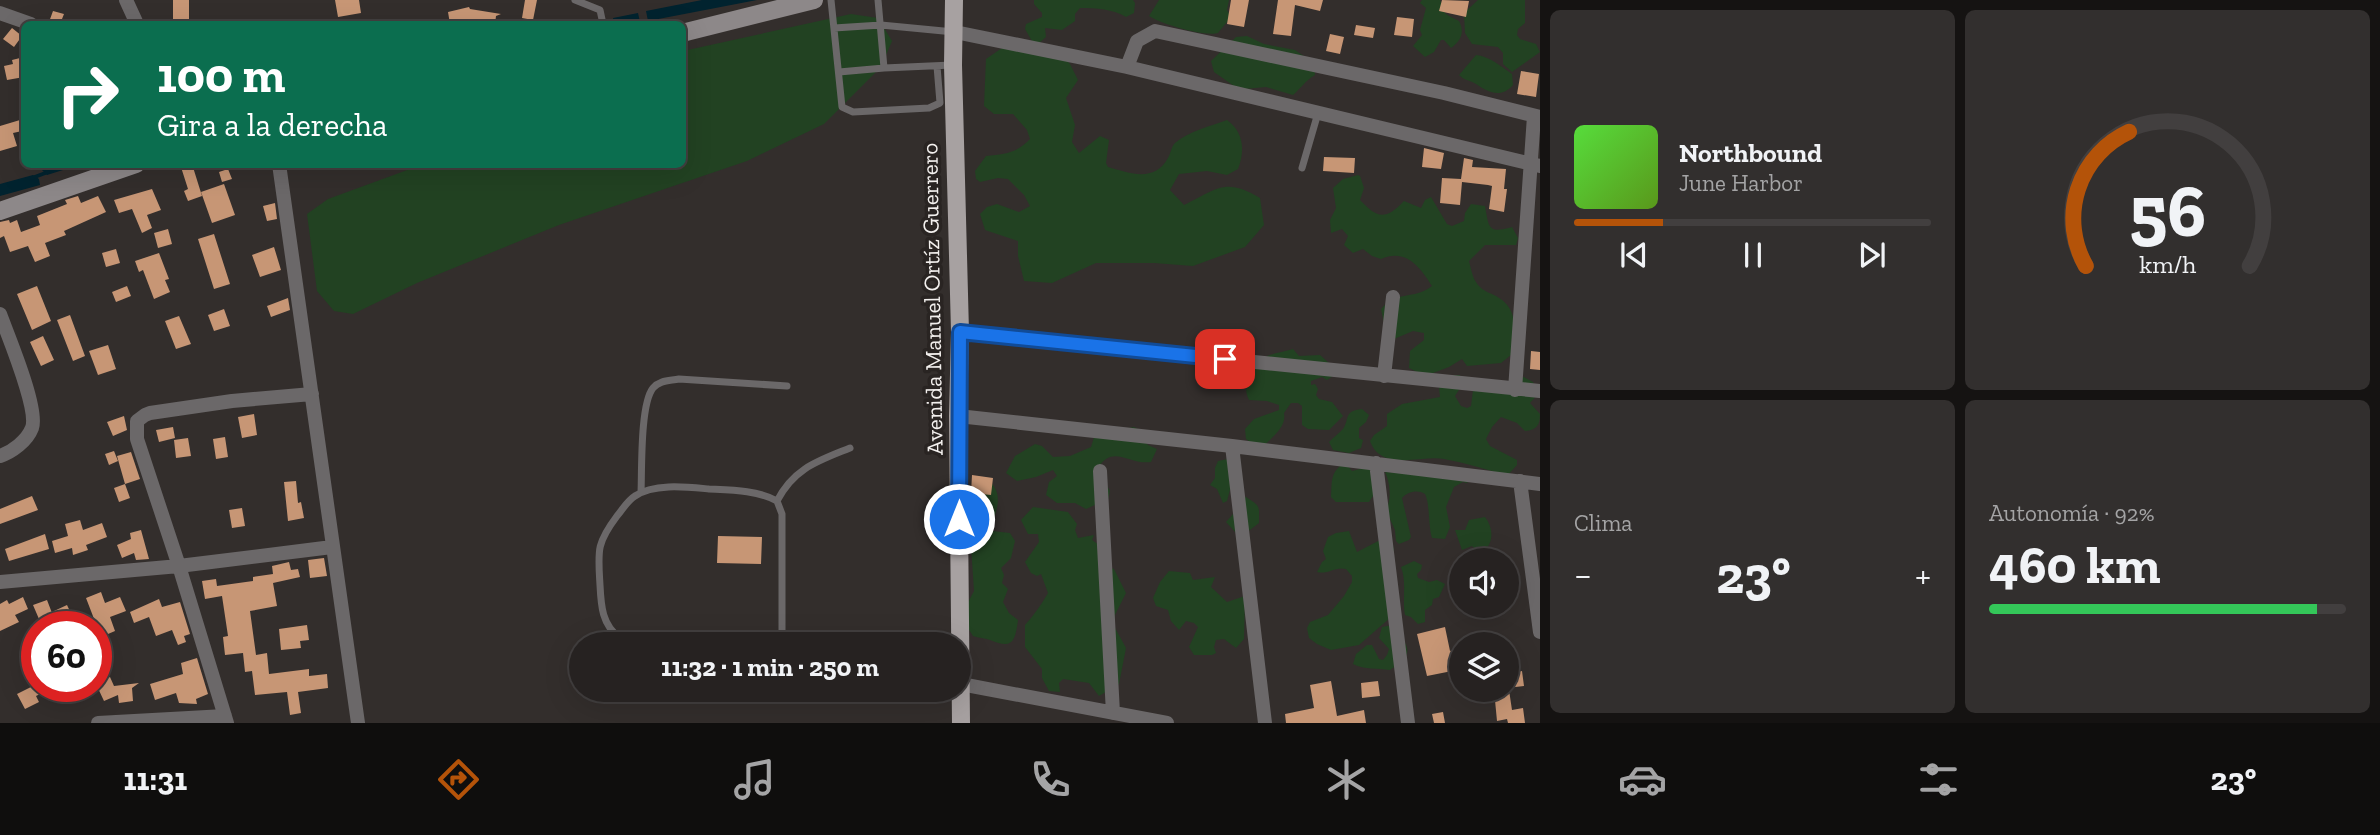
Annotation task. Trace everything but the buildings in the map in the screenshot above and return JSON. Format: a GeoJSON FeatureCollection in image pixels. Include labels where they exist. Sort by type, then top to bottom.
{"type":"FeatureCollection","features":[{"type":"Feature","properties":{"kind":"main road"},"geometry":{"type":"LineString","coordinates":[[686,32],[814,0]]}},
{"type":"Feature","properties":{"kind":"main road","name":"Avenida Manuel Ortíz Guerrero"},"geometry":{"type":"LineString","coordinates":[[953,3],[955,32],[945,66],[960,332],[960,632]]}},
{"type":"Feature","properties":{"kind":"main road"},"geometry":{"type":"LineString","coordinates":[[0,211],[124,168]]}},
{"type":"Feature","properties":{"kind":"main road","name":"Avenida Manuel Ortíz Guerrero"},"geometry":{"type":"LineString","coordinates":[[961,702],[961,723]]}},
{"type":"Feature","properties":{"kind":"street"},"geometry":{"type":"LineString","coordinates":[[126,0],[136,21]]}},
{"type":"Feature","properties":{"kind":"street"},"geometry":{"type":"LineString","coordinates":[[0,13],[23,21]]}},
{"type":"Feature","properties":{"kind":"street"},"geometry":{"type":"LineString","coordinates":[[1127,67],[1137,41],[1155,31],[1444,93],[1537,116],[1536,165],[1515,390]]}},
{"type":"Feature","properties":{"kind":"street"},"geometry":{"type":"LineString","coordinates":[[955,32],[1127,67],[1536,165]]}},
{"type":"Feature","properties":{"kind":"street"},"geometry":{"type":"LineString","coordinates":[[280,168],[358,723]]}},
{"type":"Feature","properties":{"kind":"street"},"geometry":{"type":"LineString","coordinates":[[1384,376],[1393,298]]}},
{"type":"Feature","properties":{"kind":"street"},"geometry":{"type":"LineString","coordinates":[[0,314],[33,411],[32,428],[21,444],[8,454],[0,456]]}},
{"type":"Feature","properties":{"kind":"street"},"geometry":{"type":"LineString","coordinates":[[960,332],[1540,391]]}},
{"type":"Feature","properties":{"kind":"street"},"geometry":{"type":"LineString","coordinates":[[98,723],[226,720],[137,439],[137,421],[150,413],[232,401],[312,394]]}},
{"type":"Feature","properties":{"kind":"street"},"geometry":{"type":"LineString","coordinates":[[958,416],[1540,484]]}},
{"type":"Feature","properties":{"kind":"street"},"geometry":{"type":"LineString","coordinates":[[1232,446],[1265,723]]}},
{"type":"Feature","properties":{"kind":"street"},"geometry":{"type":"LineString","coordinates":[[1376,463],[1408,723]]}},
{"type":"Feature","properties":{"kind":"street"},"geometry":{"type":"LineString","coordinates":[[1100,471],[1113,713]]}},
{"type":"Feature","properties":{"kind":"street"},"geometry":{"type":"LineString","coordinates":[[1520,481],[1540,632]]}},
{"type":"Feature","properties":{"kind":"street"},"geometry":{"type":"LineString","coordinates":[[0,582],[179,566],[332,547]]}},
{"type":"Feature","properties":{"kind":"street"},"geometry":{"type":"LineString","coordinates":[[971,686],[1167,723]]}},
{"type":"Feature","properties":{"kind":"lane"},"geometry":{"type":"LineString","coordinates":[[575,0],[600,10],[602,21]]}},
{"type":"Feature","properties":{"kind":"lane"},"geometry":{"type":"LineString","coordinates":[[831,0],[842,107],[853,112],[929,108],[940,103],[945,66],[839,72]]}},
{"type":"Feature","properties":{"kind":"lane"},"geometry":{"type":"LineString","coordinates":[[878,0],[884,68]]}},
{"type":"Feature","properties":{"kind":"lane"},"geometry":{"type":"LineString","coordinates":[[834,28],[881,25],[955,32]]}},
{"type":"Feature","properties":{"kind":"lane"},"geometry":{"type":"LineString","coordinates":[[1302,168],[1318,113]]}},
{"type":"Feature","properties":{"kind":"lane"},"geometry":{"type":"LineString","coordinates":[[642,492],[643,429],[649,399],[655,386],[662,381],[679,379],[787,386]]}},
{"type":"Feature","properties":{"kind":"lane"},"geometry":{"type":"LineString","coordinates":[[777,501],[786,485],[803,469],[850,448]]}},
{"type":"Feature","properties":{"kind":"lane"},"geometry":{"type":"LineString","coordinates":[[614,632],[604,618],[601,602],[599,544],[627,503],[642,492],[671,488],[725,489],[777,501],[782,514],[782,632]]}},
{"type":"Feature","properties":{"kind":"green space"},"geometry":{"type":"Polygon","coordinates":[[[1034,0],[1133,0],[1135,3],[1134,13],[1126,17],[1110,11],[1080,8],[1075,14],[1075,21],[1062,30],[1045,28],[1046,37],[1037,45],[1025,29],[1026,24],[1042,17],[1034,0]]]}},
{"type":"Feature","properties":{"kind":"green space"},"geometry":{"type":"Polygon","coordinates":[[[1159,0],[1229,0],[1227,10],[1231,17],[1218,33],[1194,31],[1149,16],[1159,0]]]}},
{"type":"Feature","properties":{"kind":"green space"},"geometry":{"type":"Polygon","coordinates":[[[1422,0],[1440,0],[1445,13],[1459,21],[1462,29],[1460,39],[1451,48],[1441,40],[1434,52],[1425,57],[1413,46],[1422,35],[1420,30],[1426,8],[1420,3],[1422,0]]]}},
{"type":"Feature","properties":{"kind":"green space"},"geometry":{"type":"Polygon","coordinates":[[[1478,0],[1525,0],[1525,23],[1518,29],[1517,35],[1520,39],[1536,44],[1540,52],[1512,72],[1503,64],[1503,53],[1498,47],[1472,44],[1465,33],[1464,13],[1478,0]]]}},
{"type":"Feature","properties":{"kind":"green space"},"geometry":{"type":"Polygon","coordinates":[[[851,14],[878,18],[892,41],[881,67],[824,124],[747,161],[559,225],[417,283],[353,314],[334,311],[317,291],[307,214],[328,199],[413,168],[686,168],[686,50],[851,14]]]}},
{"type":"Feature","properties":{"kind":"green space"},"geometry":{"type":"Polygon","coordinates":[[[1247,36],[1264,44],[1295,50],[1314,63],[1315,75],[1293,95],[1266,87],[1244,89],[1234,86],[1214,72],[1211,61],[1236,37],[1247,36]]]}},
{"type":"Feature","properties":{"kind":"green space"},"geometry":{"type":"Polygon","coordinates":[[[1002,48],[1059,52],[1070,64],[1078,80],[1066,98],[1075,125],[1072,142],[1079,153],[1100,136],[1109,140],[1106,163],[1108,167],[1141,174],[1156,171],[1181,139],[1227,120],[1237,130],[1242,142],[1238,169],[1227,175],[1207,171],[1179,174],[1170,190],[1184,205],[1213,190],[1238,188],[1260,198],[1264,225],[1245,247],[1193,266],[1096,263],[1052,283],[1024,281],[1018,256],[1018,241],[985,230],[980,214],[987,207],[997,204],[1019,212],[1030,206],[1024,195],[1008,179],[980,182],[976,179],[975,171],[986,156],[1010,152],[1030,139],[1027,130],[1013,114],[994,114],[984,106],[986,59],[1002,48]]]}},
{"type":"Feature","properties":{"kind":"green space"},"geometry":{"type":"Polygon","coordinates":[[[1476,55],[1490,60],[1512,74],[1513,85],[1504,92],[1494,93],[1461,77],[1459,75],[1476,55]]]}},
{"type":"Feature","properties":{"kind":"green space"},"geometry":{"type":"Polygon","coordinates":[[[1358,175],[1364,188],[1360,200],[1376,214],[1392,212],[1404,201],[1421,208],[1425,200],[1431,197],[1447,224],[1452,226],[1464,221],[1465,213],[1471,204],[1485,206],[1489,224],[1494,229],[1512,227],[1518,238],[1516,245],[1485,245],[1469,261],[1478,284],[1502,300],[1512,313],[1514,328],[1511,355],[1501,363],[1467,366],[1462,359],[1425,376],[1409,368],[1410,351],[1424,340],[1424,333],[1413,331],[1394,339],[1385,328],[1381,309],[1394,299],[1432,286],[1411,261],[1398,256],[1381,259],[1363,249],[1353,253],[1344,245],[1348,236],[1342,229],[1331,233],[1330,220],[1336,208],[1333,188],[1343,179],[1358,175]]]}},
{"type":"Feature","properties":{"kind":"green space"},"geometry":{"type":"Polygon","coordinates":[[[1293,349],[1299,356],[1320,355],[1330,364],[1333,376],[1327,380],[1322,377],[1311,381],[1311,385],[1315,384],[1318,389],[1316,395],[1319,399],[1332,402],[1343,416],[1329,430],[1308,429],[1302,425],[1302,406],[1291,403],[1284,413],[1283,424],[1260,449],[1246,439],[1245,429],[1254,419],[1279,410],[1279,405],[1249,400],[1246,381],[1259,360],[1293,349]]]}},
{"type":"Feature","properties":{"kind":"green space"},"geometry":{"type":"Polygon","coordinates":[[[1449,375],[1460,375],[1462,385],[1455,396],[1461,406],[1467,408],[1471,406],[1473,390],[1488,379],[1510,382],[1524,377],[1533,382],[1539,393],[1530,403],[1540,414],[1537,426],[1525,431],[1517,423],[1501,417],[1486,439],[1490,446],[1517,460],[1517,465],[1507,476],[1444,459],[1392,459],[1375,451],[1370,441],[1387,426],[1387,414],[1402,404],[1440,397],[1439,388],[1449,375]]]}},
{"type":"Feature","properties":{"kind":"green space"},"geometry":{"type":"Polygon","coordinates":[[[1362,409],[1369,415],[1359,428],[1359,438],[1363,440],[1361,448],[1349,453],[1333,450],[1329,442],[1343,429],[1349,414],[1362,409]]]}},
{"type":"Feature","properties":{"kind":"green space"},"geometry":{"type":"Polygon","coordinates":[[[1134,427],[1144,432],[1143,440],[1148,445],[1157,449],[1151,462],[1115,456],[1103,461],[1097,469],[1110,491],[1108,499],[1086,509],[1075,503],[1057,503],[1046,495],[1049,482],[1057,476],[1053,470],[1017,481],[1006,473],[1015,456],[1035,444],[1042,446],[1053,457],[1070,456],[1091,447],[1095,434],[1134,427]]]}},
{"type":"Feature","properties":{"kind":"green space"},"geometry":{"type":"Polygon","coordinates":[[[1228,459],[1231,486],[1227,501],[1223,503],[1217,489],[1210,485],[1215,478],[1218,461],[1228,459]]]}},
{"type":"Feature","properties":{"kind":"green space"},"geometry":{"type":"Polygon","coordinates":[[[1347,465],[1352,471],[1368,467],[1381,484],[1369,502],[1336,502],[1331,497],[1335,473],[1340,466],[1347,465]]]}},
{"type":"Feature","properties":{"kind":"green space"},"geometry":{"type":"Polygon","coordinates":[[[1385,472],[1470,478],[1467,483],[1463,482],[1454,487],[1446,507],[1450,527],[1445,539],[1432,538],[1427,498],[1422,492],[1416,491],[1402,498],[1411,537],[1399,544],[1396,541],[1395,530],[1386,510],[1390,491],[1385,472]]]}},
{"type":"Feature","properties":{"kind":"green space"},"geometry":{"type":"Polygon","coordinates":[[[984,477],[991,482],[997,494],[997,507],[990,528],[992,531],[1010,533],[1015,541],[1011,558],[1001,568],[1004,575],[1002,583],[1008,589],[1003,602],[1009,613],[1018,620],[1014,639],[1008,644],[973,636],[966,625],[966,606],[974,591],[971,546],[973,513],[969,498],[976,480],[984,477]]]}},
{"type":"Feature","properties":{"kind":"green space"},"geometry":{"type":"Polygon","coordinates":[[[1246,497],[1258,507],[1259,523],[1246,533],[1236,533],[1226,522],[1233,514],[1239,499],[1246,497]]]}},
{"type":"Feature","properties":{"kind":"green space"},"geometry":{"type":"Polygon","coordinates":[[[1033,507],[1068,512],[1077,524],[1075,530],[1078,538],[1094,535],[1092,540],[1099,545],[1099,563],[1114,569],[1126,593],[1115,615],[1114,626],[1126,648],[1119,684],[1099,696],[1089,683],[1063,679],[1059,683],[1060,692],[1049,691],[1042,678],[1042,669],[1025,647],[1025,625],[1048,593],[1041,574],[1037,576],[1031,573],[1025,562],[1039,542],[1038,534],[1028,534],[1021,520],[1033,507]]]}},
{"type":"Feature","properties":{"kind":"green space"},"geometry":{"type":"Polygon","coordinates":[[[1485,517],[1488,521],[1491,541],[1487,548],[1461,548],[1455,530],[1465,530],[1469,520],[1485,517]]]}},
{"type":"Feature","properties":{"kind":"green space"},"geometry":{"type":"Polygon","coordinates":[[[1349,531],[1357,552],[1384,538],[1392,542],[1394,550],[1391,617],[1359,645],[1331,650],[1309,638],[1307,628],[1310,622],[1328,615],[1352,582],[1352,576],[1346,569],[1317,572],[1326,559],[1323,551],[1328,537],[1349,531]]]}},
{"type":"Feature","properties":{"kind":"green space"},"geometry":{"type":"Polygon","coordinates":[[[1414,561],[1422,565],[1417,574],[1418,578],[1429,582],[1437,580],[1445,584],[1439,597],[1433,599],[1432,605],[1425,610],[1425,622],[1418,624],[1405,615],[1401,567],[1414,561]]]}},
{"type":"Feature","properties":{"kind":"green space"},"geometry":{"type":"Polygon","coordinates":[[[1169,571],[1190,573],[1193,580],[1215,577],[1211,587],[1227,602],[1245,596],[1244,639],[1236,648],[1224,639],[1216,640],[1216,653],[1194,655],[1189,647],[1198,627],[1186,621],[1179,630],[1171,621],[1168,610],[1156,606],[1153,598],[1160,582],[1169,571]]]}},
{"type":"Feature","properties":{"kind":"green space"},"geometry":{"type":"Polygon","coordinates":[[[1389,626],[1398,641],[1405,643],[1407,652],[1404,659],[1390,670],[1353,664],[1356,654],[1367,645],[1372,645],[1379,659],[1383,660],[1389,649],[1379,638],[1382,627],[1389,626]]]}},
{"type":"Feature","properties":{"kind":"water"},"geometry":{"type":"Polygon","coordinates":[[[702,0],[757,0],[648,21],[646,11],[702,0]]]}},
{"type":"Feature","properties":{"kind":"water"},"geometry":{"type":"Polygon","coordinates":[[[638,13],[640,21],[614,21],[613,18],[638,13]]]}},
{"type":"Feature","properties":{"kind":"water"},"geometry":{"type":"Polygon","coordinates":[[[44,168],[69,168],[47,175],[41,169],[44,168]]]}},
{"type":"Feature","properties":{"kind":"water"},"geometry":{"type":"Polygon","coordinates":[[[33,175],[39,179],[40,185],[0,196],[0,184],[33,175]]]}},
{"type":"Feature","properties":{"kind":"waterway"},"geometry":{"type":"LineString","coordinates":[[32,178],[48,172]]}},
{"type":"Feature","properties":{"kind":"route"},"geometry":{"type":"LineString","coordinates":[[959,519],[960,332],[1225,359]]}}]}
